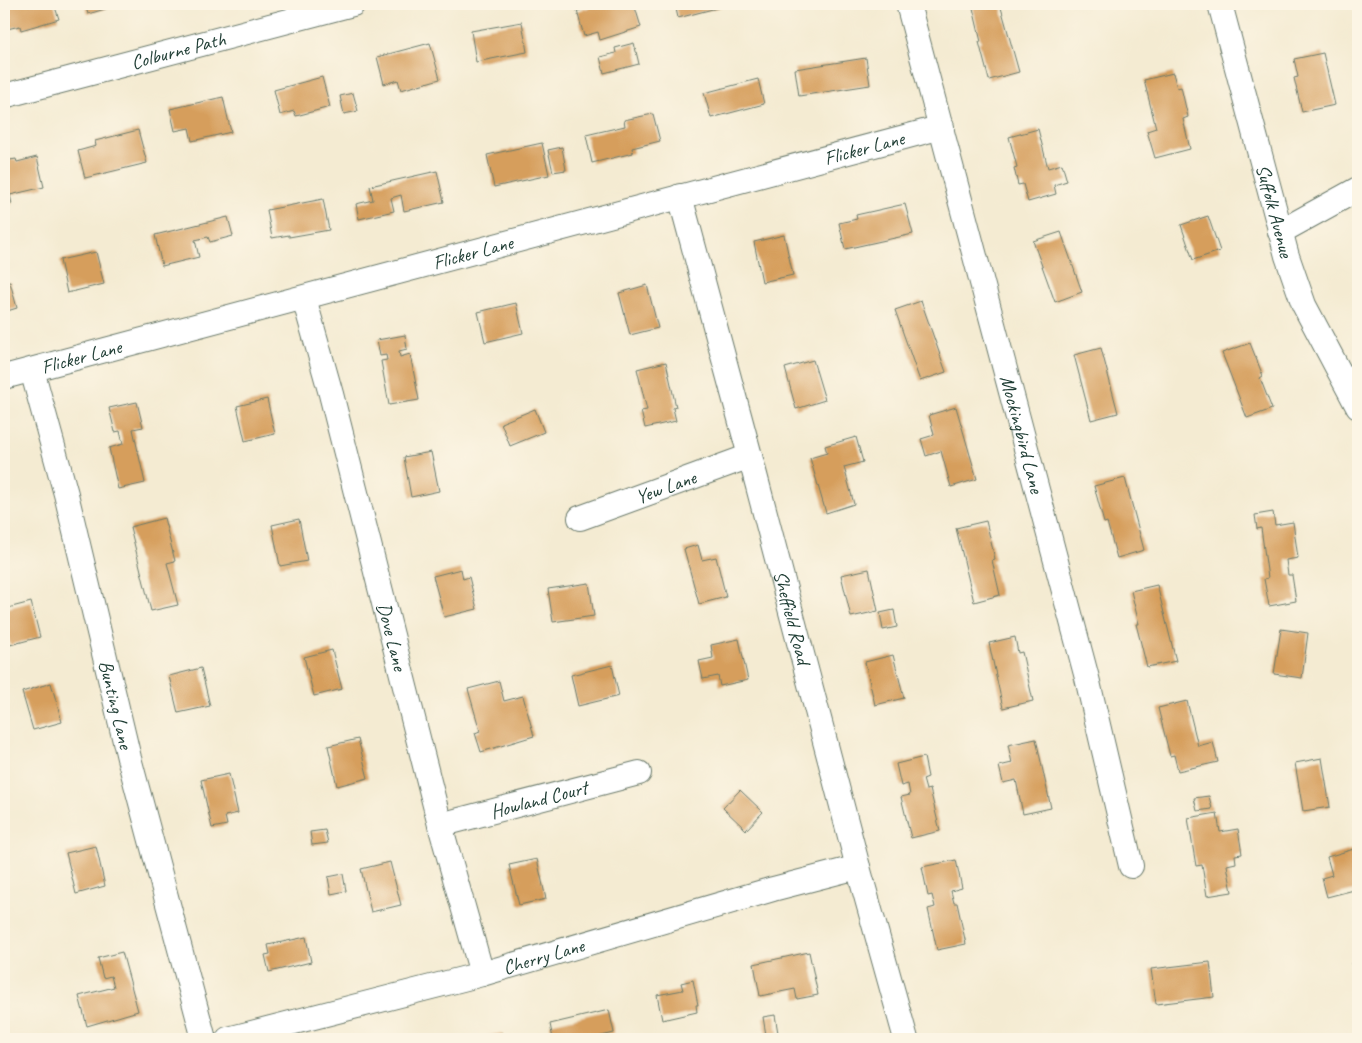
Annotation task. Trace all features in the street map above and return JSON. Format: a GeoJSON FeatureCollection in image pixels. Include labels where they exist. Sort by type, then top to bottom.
{"type":"FeatureCollection","features":[{"type":"Feature","properties":{"kind":"street","name":"Colburne Path"},"geometry":{"type":"LineString","coordinates":[[4,96],[353,4]]}},
{"type":"Feature","properties":{"kind":"street","name":"Mockingbird Lane"},"geometry":{"type":"LineString","coordinates":[[908,4],[1087,678],[1130,866]]}},
{"type":"Feature","properties":{"kind":"street","name":"Suffolk Avenue"},"geometry":{"type":"LineString","coordinates":[[1220,4],[1287,256],[1304,304],[1358,407]]}},
{"type":"Feature","properties":{"kind":"street","name":"Flicker Lane"},"geometry":{"type":"LineString","coordinates":[[4,377],[942,127]]}},
{"type":"Feature","properties":{"kind":"street"},"geometry":{"type":"LineString","coordinates":[[1280,232],[1358,189]]}},
{"type":"Feature","properties":{"kind":"street","name":"Sheffield Road"},"geometry":{"type":"LineString","coordinates":[[680,196],[858,867],[906,1039]]}},
{"type":"Feature","properties":{"kind":"street","name":"Dove Lane"},"geometry":{"type":"LineString","coordinates":[[304,298],[331,394],[440,825],[482,974]]}},
{"type":"Feature","properties":{"kind":"street","name":"Bunting Lane"},"geometry":{"type":"LineString","coordinates":[[32,370],[66,494],[129,758],[204,1039]]}},
{"type":"Feature","properties":{"kind":"street","name":"Yew Lane"},"geometry":{"type":"LineString","coordinates":[[580,518],[750,456]]}},
{"type":"Feature","properties":{"kind":"street","name":"Howland Court"},"geometry":{"type":"LineString","coordinates":[[440,825],[639,772]]}},
{"type":"Feature","properties":{"kind":"street","name":"Cherry Lane"},"geometry":{"type":"LineString","coordinates":[[228,1039],[482,974],[773,889],[858,867]]}},
{"type":"Feature","properties":{"kind":"building"},"geometry":{"type":"Polygon","coordinates":[[[54,4],[59,19],[21,30],[20,26],[7,29],[8,34],[4,35],[4,5],[54,4]]]}},
{"type":"Feature","properties":{"kind":"building"},"geometry":{"type":"Polygon","coordinates":[[[85,4],[122,4],[88,14],[85,4]]]}},
{"type":"Feature","properties":{"kind":"building"},"geometry":{"type":"Polygon","coordinates":[[[590,4],[634,4],[641,27],[600,40],[598,32],[584,36],[577,11],[591,7],[590,4]]]}},
{"type":"Feature","properties":{"kind":"building"},"geometry":{"type":"Polygon","coordinates":[[[675,4],[732,4],[678,18],[675,4]]]}},
{"type":"Feature","properties":{"kind":"building"},"geometry":{"type":"Polygon","coordinates":[[[988,4],[1000,4],[1019,72],[989,80],[979,42],[981,42],[973,8],[988,4]]]}},
{"type":"Feature","properties":{"kind":"building"},"geometry":{"type":"Polygon","coordinates":[[[522,22],[527,52],[476,62],[471,31],[522,22]]]}},
{"type":"Feature","properties":{"kind":"building"},"geometry":{"type":"Polygon","coordinates":[[[430,43],[440,79],[401,90],[398,80],[384,84],[377,57],[430,43]]]}},
{"type":"Feature","properties":{"kind":"building"},"geometry":{"type":"Polygon","coordinates":[[[634,43],[639,64],[604,73],[600,57],[616,53],[615,48],[634,43]]]}},
{"type":"Feature","properties":{"kind":"building"},"geometry":{"type":"Polygon","coordinates":[[[1323,53],[1335,105],[1302,112],[1294,78],[1298,77],[1294,59],[1323,53]]]}},
{"type":"Feature","properties":{"kind":"building"},"geometry":{"type":"Polygon","coordinates":[[[866,58],[870,85],[799,96],[795,69],[866,58]]]}},
{"type":"Feature","properties":{"kind":"building"},"geometry":{"type":"Polygon","coordinates":[[[1173,73],[1177,88],[1181,87],[1188,117],[1183,119],[1190,149],[1155,158],[1147,131],[1156,128],[1144,80],[1173,73]]]}},
{"type":"Feature","properties":{"kind":"building"},"geometry":{"type":"Polygon","coordinates":[[[322,77],[330,107],[296,116],[294,111],[280,115],[274,90],[322,77]]]}},
{"type":"Feature","properties":{"kind":"building"},"geometry":{"type":"Polygon","coordinates":[[[758,79],[764,104],[711,118],[704,93],[758,79]]]}},
{"type":"Feature","properties":{"kind":"building"},"geometry":{"type":"Polygon","coordinates":[[[353,93],[358,111],[344,114],[340,96],[353,93]]]}},
{"type":"Feature","properties":{"kind":"building"},"geometry":{"type":"Polygon","coordinates":[[[223,97],[231,132],[192,141],[189,128],[175,131],[170,109],[223,97]]]}},
{"type":"Feature","properties":{"kind":"building"},"geometry":{"type":"Polygon","coordinates":[[[653,114],[660,141],[632,148],[633,153],[592,163],[586,135],[625,126],[624,120],[653,114]]]}},
{"type":"Feature","properties":{"kind":"building"},"geometry":{"type":"Polygon","coordinates":[[[1038,129],[1048,168],[1062,164],[1067,181],[1054,185],[1056,194],[1028,202],[1023,184],[1018,185],[1014,168],[1017,167],[1009,137],[1038,129]]]}},
{"type":"Feature","properties":{"kind":"building"},"geometry":{"type":"Polygon","coordinates":[[[138,130],[147,163],[85,178],[78,151],[96,146],[95,141],[138,130]]]}},
{"type":"Feature","properties":{"kind":"building"},"geometry":{"type":"Polygon","coordinates":[[[542,143],[549,175],[494,187],[487,155],[542,143]]]}},
{"type":"Feature","properties":{"kind":"building"},"geometry":{"type":"Polygon","coordinates":[[[562,147],[566,170],[553,172],[548,150],[562,147]]]}},
{"type":"Feature","properties":{"kind":"building"},"geometry":{"type":"Polygon","coordinates":[[[37,157],[44,187],[10,195],[12,204],[4,206],[4,161],[16,159],[17,162],[37,157]]]}},
{"type":"Feature","properties":{"kind":"building"},"geometry":{"type":"Polygon","coordinates":[[[437,171],[444,202],[404,211],[401,195],[391,198],[394,211],[359,219],[356,204],[373,200],[370,186],[437,171]]]}},
{"type":"Feature","properties":{"kind":"building"},"geometry":{"type":"Polygon","coordinates":[[[323,199],[329,230],[272,238],[267,210],[323,199]]]}},
{"type":"Feature","properties":{"kind":"building"},"geometry":{"type":"Polygon","coordinates":[[[905,204],[913,234],[845,249],[839,223],[857,219],[856,215],[905,204]]]}},
{"type":"Feature","properties":{"kind":"building"},"geometry":{"type":"Polygon","coordinates":[[[1208,216],[1220,251],[1193,260],[1181,225],[1208,216]]]}},
{"type":"Feature","properties":{"kind":"building"},"geometry":{"type":"Polygon","coordinates":[[[228,217],[233,236],[210,242],[208,237],[195,240],[199,257],[162,266],[155,235],[228,217]]]}},
{"type":"Feature","properties":{"kind":"building"},"geometry":{"type":"Polygon","coordinates":[[[1061,232],[1082,292],[1055,302],[1033,241],[1061,232]]]}},
{"type":"Feature","properties":{"kind":"building"},"geometry":{"type":"Polygon","coordinates":[[[784,235],[793,275],[762,282],[754,242],[784,235]]]}},
{"type":"Feature","properties":{"kind":"building"},"geometry":{"type":"Polygon","coordinates":[[[96,252],[104,284],[67,293],[60,260],[96,252]]]}},
{"type":"Feature","properties":{"kind":"building"},"geometry":{"type":"Polygon","coordinates":[[[10,282],[17,308],[4,312],[4,283],[10,282]]]}},
{"type":"Feature","properties":{"kind":"building"},"geometry":{"type":"Polygon","coordinates":[[[647,285],[658,328],[630,335],[619,293],[647,285]]]}},
{"type":"Feature","properties":{"kind":"building"},"geometry":{"type":"Polygon","coordinates":[[[921,301],[946,372],[920,381],[895,310],[921,301]]]}},
{"type":"Feature","properties":{"kind":"building"},"geometry":{"type":"Polygon","coordinates":[[[516,303],[523,333],[485,342],[478,312],[516,303]]]}},
{"type":"Feature","properties":{"kind":"building"},"geometry":{"type":"Polygon","coordinates":[[[405,335],[407,349],[399,351],[400,357],[410,354],[419,400],[389,405],[381,361],[387,360],[386,355],[380,356],[377,340],[405,335]]]}},
{"type":"Feature","properties":{"kind":"building"},"geometry":{"type":"Polygon","coordinates":[[[1250,343],[1263,376],[1260,378],[1272,409],[1247,418],[1222,353],[1250,343]]]}},
{"type":"Feature","properties":{"kind":"building"},"geometry":{"type":"Polygon","coordinates":[[[1101,348],[1118,413],[1091,420],[1074,355],[1101,348]]]}},
{"type":"Feature","properties":{"kind":"building"},"geometry":{"type":"Polygon","coordinates":[[[813,360],[825,400],[796,409],[785,368],[813,360]]]}},
{"type":"Feature","properties":{"kind":"building"},"geometry":{"type":"Polygon","coordinates":[[[666,362],[676,407],[673,408],[676,421],[645,428],[641,411],[647,410],[637,369],[666,362]]]}},
{"type":"Feature","properties":{"kind":"building"},"geometry":{"type":"Polygon","coordinates":[[[267,399],[275,434],[245,441],[237,406],[267,399]]]}},
{"type":"Feature","properties":{"kind":"building"},"geometry":{"type":"Polygon","coordinates":[[[137,402],[143,427],[133,429],[145,483],[118,489],[109,448],[123,444],[120,431],[115,432],[109,408],[137,402]]]}},
{"type":"Feature","properties":{"kind":"building"},"geometry":{"type":"Polygon","coordinates":[[[956,407],[977,479],[951,487],[941,451],[926,456],[921,439],[934,435],[929,415],[956,407]]]}},
{"type":"Feature","properties":{"kind":"building"},"geometry":{"type":"Polygon","coordinates":[[[535,409],[544,432],[510,446],[501,423],[535,409]]]}},
{"type":"Feature","properties":{"kind":"building"},"geometry":{"type":"Polygon","coordinates":[[[856,437],[863,462],[844,467],[854,504],[826,513],[810,458],[827,453],[825,446],[856,437]]]}},
{"type":"Feature","properties":{"kind":"building"},"geometry":{"type":"Polygon","coordinates":[[[431,452],[439,491],[411,497],[404,457],[431,452]]]}},
{"type":"Feature","properties":{"kind":"building"},"geometry":{"type":"Polygon","coordinates":[[[1125,478],[1144,550],[1117,558],[1107,522],[1104,523],[1094,486],[1125,478]]]}},
{"type":"Feature","properties":{"kind":"building"},"geometry":{"type":"Polygon","coordinates":[[[1273,512],[1275,525],[1293,522],[1298,558],[1286,560],[1288,575],[1292,575],[1296,601],[1269,606],[1264,579],[1268,578],[1261,528],[1257,529],[1255,515],[1273,512]]]}},
{"type":"Feature","properties":{"kind":"building"},"geometry":{"type":"Polygon","coordinates":[[[164,518],[175,561],[167,563],[178,605],[151,611],[130,527],[164,518]]]}},
{"type":"Feature","properties":{"kind":"building"},"geometry":{"type":"Polygon","coordinates":[[[299,519],[307,561],[280,566],[272,525],[299,519]]]}},
{"type":"Feature","properties":{"kind":"building"},"geometry":{"type":"Polygon","coordinates":[[[986,521],[995,559],[992,560],[1000,595],[974,602],[956,528],[986,521]]]}},
{"type":"Feature","properties":{"kind":"building"},"geometry":{"type":"Polygon","coordinates":[[[698,545],[702,560],[716,557],[726,597],[699,604],[684,549],[698,545]]]}},
{"type":"Feature","properties":{"kind":"building"},"geometry":{"type":"Polygon","coordinates":[[[461,569],[463,579],[469,577],[477,609],[444,617],[433,576],[461,569]]]}},
{"type":"Feature","properties":{"kind":"building"},"geometry":{"type":"Polygon","coordinates":[[[869,569],[878,611],[851,617],[841,575],[869,569]]]}},
{"type":"Feature","properties":{"kind":"building"},"geometry":{"type":"Polygon","coordinates":[[[589,583],[594,616],[553,622],[548,589],[589,583]]]}},
{"type":"Feature","properties":{"kind":"building"},"geometry":{"type":"Polygon","coordinates":[[[1157,585],[1176,661],[1147,667],[1136,624],[1139,624],[1131,591],[1157,585]]]}},
{"type":"Feature","properties":{"kind":"building"},"geometry":{"type":"Polygon","coordinates":[[[31,602],[40,637],[10,645],[4,609],[31,602]]]}},
{"type":"Feature","properties":{"kind":"building"},"geometry":{"type":"Polygon","coordinates":[[[894,610],[897,627],[883,630],[880,613],[894,610]]]}},
{"type":"Feature","properties":{"kind":"building"},"geometry":{"type":"Polygon","coordinates":[[[1281,629],[1308,633],[1302,678],[1274,674],[1281,629]]]}},
{"type":"Feature","properties":{"kind":"building"},"geometry":{"type":"Polygon","coordinates":[[[1015,637],[1018,653],[1022,652],[1033,701],[1003,708],[989,643],[1015,637]]]}},
{"type":"Feature","properties":{"kind":"building"},"geometry":{"type":"Polygon","coordinates":[[[739,639],[748,680],[720,686],[718,676],[703,679],[699,661],[713,658],[711,645],[739,639]]]}},
{"type":"Feature","properties":{"kind":"building"},"geometry":{"type":"Polygon","coordinates":[[[332,650],[342,689],[314,696],[304,657],[332,650]]]}},
{"type":"Feature","properties":{"kind":"building"},"geometry":{"type":"Polygon","coordinates":[[[893,655],[904,698],[875,705],[865,662],[893,655]]]}},
{"type":"Feature","properties":{"kind":"building"},"geometry":{"type":"Polygon","coordinates":[[[612,665],[619,696],[578,706],[571,675],[612,665]]]}},
{"type":"Feature","properties":{"kind":"building"},"geometry":{"type":"Polygon","coordinates":[[[201,668],[210,706],[178,713],[169,676],[201,668]]]}},
{"type":"Feature","properties":{"kind":"building"},"geometry":{"type":"Polygon","coordinates":[[[499,681],[504,701],[523,696],[534,736],[481,752],[475,733],[480,731],[468,689],[499,681]]]}},
{"type":"Feature","properties":{"kind":"building"},"geometry":{"type":"Polygon","coordinates":[[[51,683],[62,722],[33,730],[22,692],[51,683]]]}},
{"type":"Feature","properties":{"kind":"building"},"geometry":{"type":"Polygon","coordinates":[[[1187,701],[1198,746],[1213,742],[1218,762],[1178,771],[1174,755],[1170,756],[1158,708],[1187,701]]]}},
{"type":"Feature","properties":{"kind":"building"},"geometry":{"type":"Polygon","coordinates":[[[358,739],[368,778],[337,786],[328,746],[358,739]]]}},
{"type":"Feature","properties":{"kind":"building"},"geometry":{"type":"Polygon","coordinates":[[[1036,739],[1051,808],[1023,814],[1016,780],[1003,783],[999,766],[1012,763],[1008,745],[1036,739]]]}},
{"type":"Feature","properties":{"kind":"building"},"geometry":{"type":"Polygon","coordinates":[[[924,757],[928,777],[923,779],[926,790],[930,789],[940,831],[911,838],[901,797],[910,795],[908,784],[901,786],[896,764],[924,757]]]}},
{"type":"Feature","properties":{"kind":"building"},"geometry":{"type":"Polygon","coordinates":[[[1322,758],[1330,807],[1303,811],[1295,763],[1322,758]]]}},
{"type":"Feature","properties":{"kind":"building"},"geometry":{"type":"Polygon","coordinates":[[[229,774],[238,813],[225,816],[227,825],[212,828],[201,780],[229,774]]]}},
{"type":"Feature","properties":{"kind":"building"},"geometry":{"type":"Polygon","coordinates":[[[740,790],[763,812],[746,830],[723,808],[740,790]]]}},
{"type":"Feature","properties":{"kind":"building"},"geometry":{"type":"Polygon","coordinates":[[[1209,796],[1212,809],[1197,811],[1194,798],[1209,796]]]}},
{"type":"Feature","properties":{"kind":"building"},"geometry":{"type":"Polygon","coordinates":[[[1217,813],[1220,832],[1238,829],[1242,854],[1235,855],[1236,863],[1227,865],[1232,892],[1207,896],[1202,865],[1196,866],[1188,818],[1217,813]]]}},
{"type":"Feature","properties":{"kind":"building"},"geometry":{"type":"Polygon","coordinates":[[[325,830],[328,843],[312,845],[310,832],[325,830]]]}},
{"type":"Feature","properties":{"kind":"building"},"geometry":{"type":"Polygon","coordinates":[[[96,846],[105,886],[76,894],[66,853],[96,846]]]}},
{"type":"Feature","properties":{"kind":"building"},"geometry":{"type":"Polygon","coordinates":[[[1354,849],[1358,865],[1358,889],[1327,897],[1322,878],[1332,875],[1327,857],[1354,849]]]}},
{"type":"Feature","properties":{"kind":"building"},"geometry":{"type":"Polygon","coordinates":[[[537,859],[546,899],[519,905],[509,865],[537,859]]]}},
{"type":"Feature","properties":{"kind":"building"},"geometry":{"type":"Polygon","coordinates":[[[956,860],[962,888],[951,891],[954,903],[957,903],[966,944],[937,950],[928,909],[935,907],[932,895],[928,896],[922,867],[956,860]]]}},
{"type":"Feature","properties":{"kind":"building"},"geometry":{"type":"Polygon","coordinates":[[[390,862],[401,905],[371,912],[361,869],[390,862]]]}},
{"type":"Feature","properties":{"kind":"building"},"geometry":{"type":"Polygon","coordinates":[[[343,874],[346,891],[331,894],[328,877],[343,874]]]}},
{"type":"Feature","properties":{"kind":"building"},"geometry":{"type":"Polygon","coordinates":[[[306,937],[311,962],[269,972],[265,955],[270,954],[268,945],[306,937]]]}},
{"type":"Feature","properties":{"kind":"building"},"geometry":{"type":"Polygon","coordinates":[[[122,952],[138,1011],[87,1026],[79,996],[114,987],[111,976],[103,978],[98,958],[122,952]]]}},
{"type":"Feature","properties":{"kind":"building"},"geometry":{"type":"Polygon","coordinates":[[[809,952],[818,995],[797,999],[795,989],[760,996],[754,964],[809,952]]]}},
{"type":"Feature","properties":{"kind":"building"},"geometry":{"type":"Polygon","coordinates":[[[1358,961],[1358,986],[1351,963],[1358,961]]]}},
{"type":"Feature","properties":{"kind":"building"},"geometry":{"type":"Polygon","coordinates":[[[1210,962],[1214,997],[1156,1004],[1151,969],[1210,962]]]}},
{"type":"Feature","properties":{"kind":"building"},"geometry":{"type":"Polygon","coordinates":[[[693,980],[698,1005],[696,1005],[697,1012],[662,1020],[657,995],[683,990],[681,983],[693,980]]]}},
{"type":"Feature","properties":{"kind":"building"},"geometry":{"type":"Polygon","coordinates":[[[609,1010],[614,1033],[589,1039],[553,1039],[550,1024],[609,1010]]]}},
{"type":"Feature","properties":{"kind":"building"},"geometry":{"type":"Polygon","coordinates":[[[775,1015],[778,1033],[766,1035],[763,1017],[775,1015]]]}},
{"type":"Feature","properties":{"kind":"building"},"geometry":{"type":"Polygon","coordinates":[[[502,1033],[504,1039],[477,1039],[477,1038],[502,1033]]]}}]}
